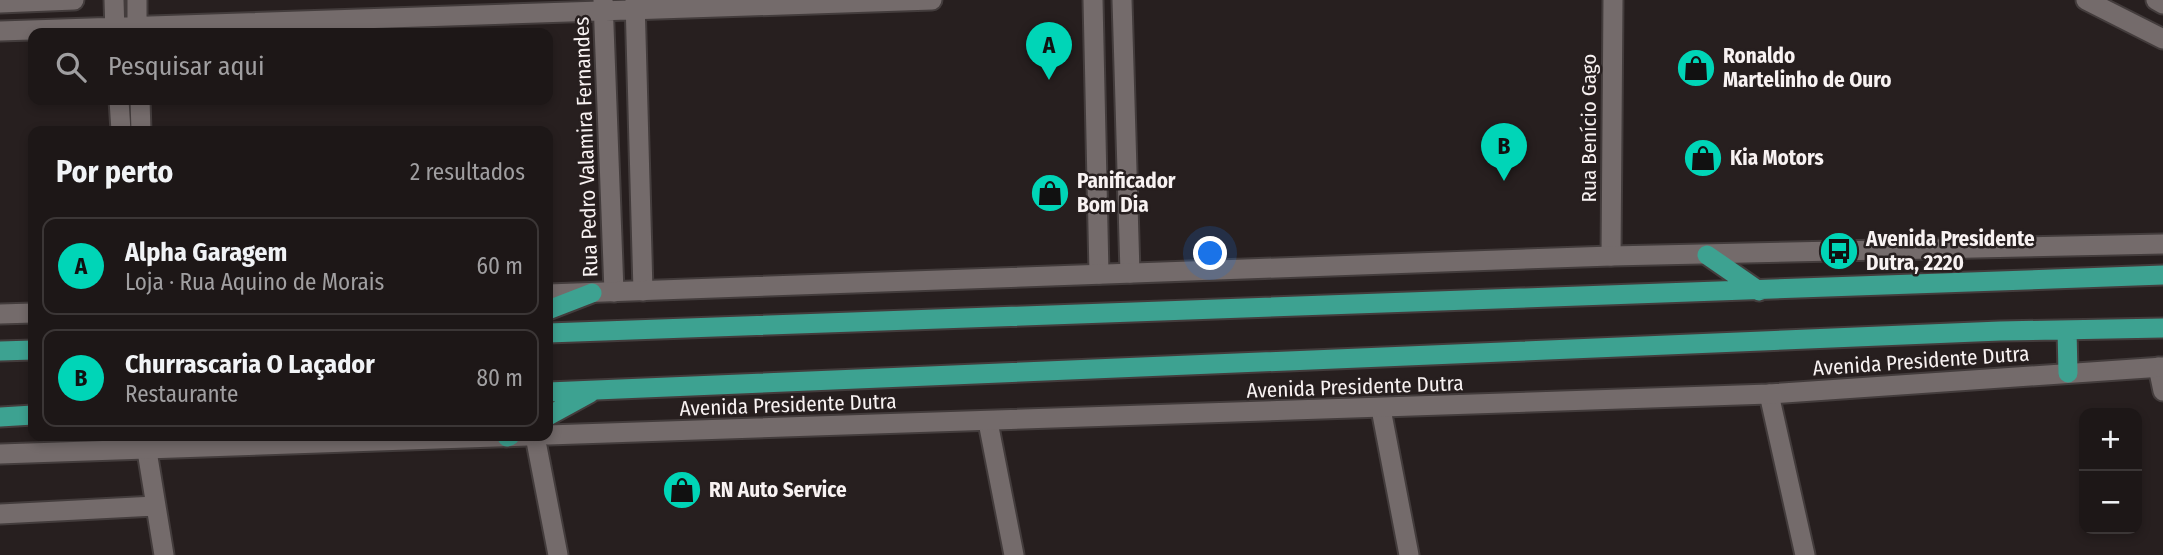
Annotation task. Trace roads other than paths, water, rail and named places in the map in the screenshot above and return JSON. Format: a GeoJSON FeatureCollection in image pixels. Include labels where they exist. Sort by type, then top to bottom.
{"type":"FeatureCollection","features":[{"type":"Feature","properties":{"kind":"main road"},"geometry":{"type":"LineString","coordinates":[[1707,255],[1759,291]]}},
{"type":"Feature","properties":{"kind":"main road"},"geometry":{"type":"LineString","coordinates":[[553,334],[2163,275]]}},
{"type":"Feature","properties":{"kind":"main road"},"geometry":{"type":"LineString","coordinates":[[553,308],[592,293]]}},
{"type":"Feature","properties":{"kind":"main road","name":"Avenida Presidente Dutra"},"geometry":{"type":"LineString","coordinates":[[553,392],[2163,328]]}},
{"type":"Feature","properties":{"kind":"main road"},"geometry":{"type":"LineString","coordinates":[[2067,330],[2068,373]]}},
{"type":"Feature","properties":{"kind":"main road"},"geometry":{"type":"LineString","coordinates":[[0,351],[28,350]]}},
{"type":"Feature","properties":{"kind":"main road"},"geometry":{"type":"LineString","coordinates":[[553,413],[594,390]]}},
{"type":"Feature","properties":{"kind":"main road"},"geometry":{"type":"LineString","coordinates":[[0,417],[28,415]]}},
{"type":"Feature","properties":{"kind":"street"},"geometry":{"type":"LineString","coordinates":[[0,2],[74,0]]}},
{"type":"Feature","properties":{"kind":"street"},"geometry":{"type":"LineString","coordinates":[[114,0],[115,28]]}},
{"type":"Feature","properties":{"kind":"street"},"geometry":{"type":"LineString","coordinates":[[137,0],[137,28]]}},
{"type":"Feature","properties":{"kind":"street"},"geometry":{"type":"LineString","coordinates":[[174,28],[603,5],[932,0]]}},
{"type":"Feature","properties":{"kind":"street"},"geometry":{"type":"LineString","coordinates":[[1093,0],[1099,274]]}},
{"type":"Feature","properties":{"kind":"street"},"geometry":{"type":"LineString","coordinates":[[1122,0],[1130,273]]}},
{"type":"Feature","properties":{"kind":"street","name":"Rua Benício Gago"},"geometry":{"type":"LineString","coordinates":[[1611,256],[1613,0]]}},
{"type":"Feature","properties":{"kind":"street"},"geometry":{"type":"LineString","coordinates":[[2085,0],[2163,39]]}},
{"type":"Feature","properties":{"kind":"street"},"geometry":{"type":"LineString","coordinates":[[2156,0],[2163,4]]}},
{"type":"Feature","properties":{"kind":"street","name":"Rua Pedro Valamira Fernandes"},"geometry":{"type":"LineString","coordinates":[[603,5],[614,292]]}},
{"type":"Feature","properties":{"kind":"street"},"geometry":{"type":"LineString","coordinates":[[635,5],[643,291]]}},
{"type":"Feature","properties":{"kind":"street"},"geometry":{"type":"LineString","coordinates":[[0,31],[28,31]]}},
{"type":"Feature","properties":{"kind":"street"},"geometry":{"type":"LineString","coordinates":[[119,105],[121,126]]}},
{"type":"Feature","properties":{"kind":"street"},"geometry":{"type":"LineString","coordinates":[[140,105],[141,126]]}},
{"type":"Feature","properties":{"kind":"street"},"geometry":{"type":"LineString","coordinates":[[553,295],[1611,256],[2163,244]]}},
{"type":"Feature","properties":{"kind":"street"},"geometry":{"type":"LineString","coordinates":[[0,314],[28,313]]}},
{"type":"Feature","properties":{"kind":"street"},"geometry":{"type":"LineString","coordinates":[[2160,367],[2163,391]]}},
{"type":"Feature","properties":{"kind":"street","name":"Avenida Presidente Dutra"},"geometry":{"type":"LineString","coordinates":[[553,435],[1769,394],[2160,367]]}},
{"type":"Feature","properties":{"kind":"street"},"geometry":{"type":"LineString","coordinates":[[1769,394],[1805,555]]}},
{"type":"Feature","properties":{"kind":"street"},"geometry":{"type":"LineString","coordinates":[[1381,409],[1409,555]]}},
{"type":"Feature","properties":{"kind":"street"},"geometry":{"type":"LineString","coordinates":[[988,422],[1014,555]]}},
{"type":"Feature","properties":{"kind":"street"},"geometry":{"type":"LineString","coordinates":[[0,454],[147,452],[412,441]]}},
{"type":"Feature","properties":{"kind":"street"},"geometry":{"type":"LineString","coordinates":[[536,441],[558,555]]}},
{"type":"Feature","properties":{"kind":"street"},"geometry":{"type":"LineString","coordinates":[[147,452],[164,555]]}},
{"type":"Feature","properties":{"kind":"street"},"geometry":{"type":"LineString","coordinates":[[0,514],[155,506]]}},
{"type":"Feature","properties":{"kind":"place","name":"Ronaldo Martelinho de Ouro"},"geometry":{"type":"Point","coordinates":[1696,68]}},
{"type":"Feature","properties":{"kind":"place","name":"Alpha Garagem"},"geometry":{"type":"Point","coordinates":[1049,80]}},
{"type":"Feature","properties":{"kind":"place","name":"Kia Motors"},"geometry":{"type":"Point","coordinates":[1703,158]}},
{"type":"Feature","properties":{"kind":"place","name":"Churrascaria O Laçador"},"geometry":{"type":"Point","coordinates":[1504,181]}},
{"type":"Feature","properties":{"kind":"place","name":"Panificador Bom Dia"},"geometry":{"type":"Point","coordinates":[1050,193]}},
{"type":"Feature","properties":{"kind":"place","name":"Avenida Presidente Dutra, 2220"},"geometry":{"type":"Point","coordinates":[1839,251]}},
{"type":"Feature","properties":{"kind":"place","name":"RN Auto Service"},"geometry":{"type":"Point","coordinates":[682,490]}}]}
